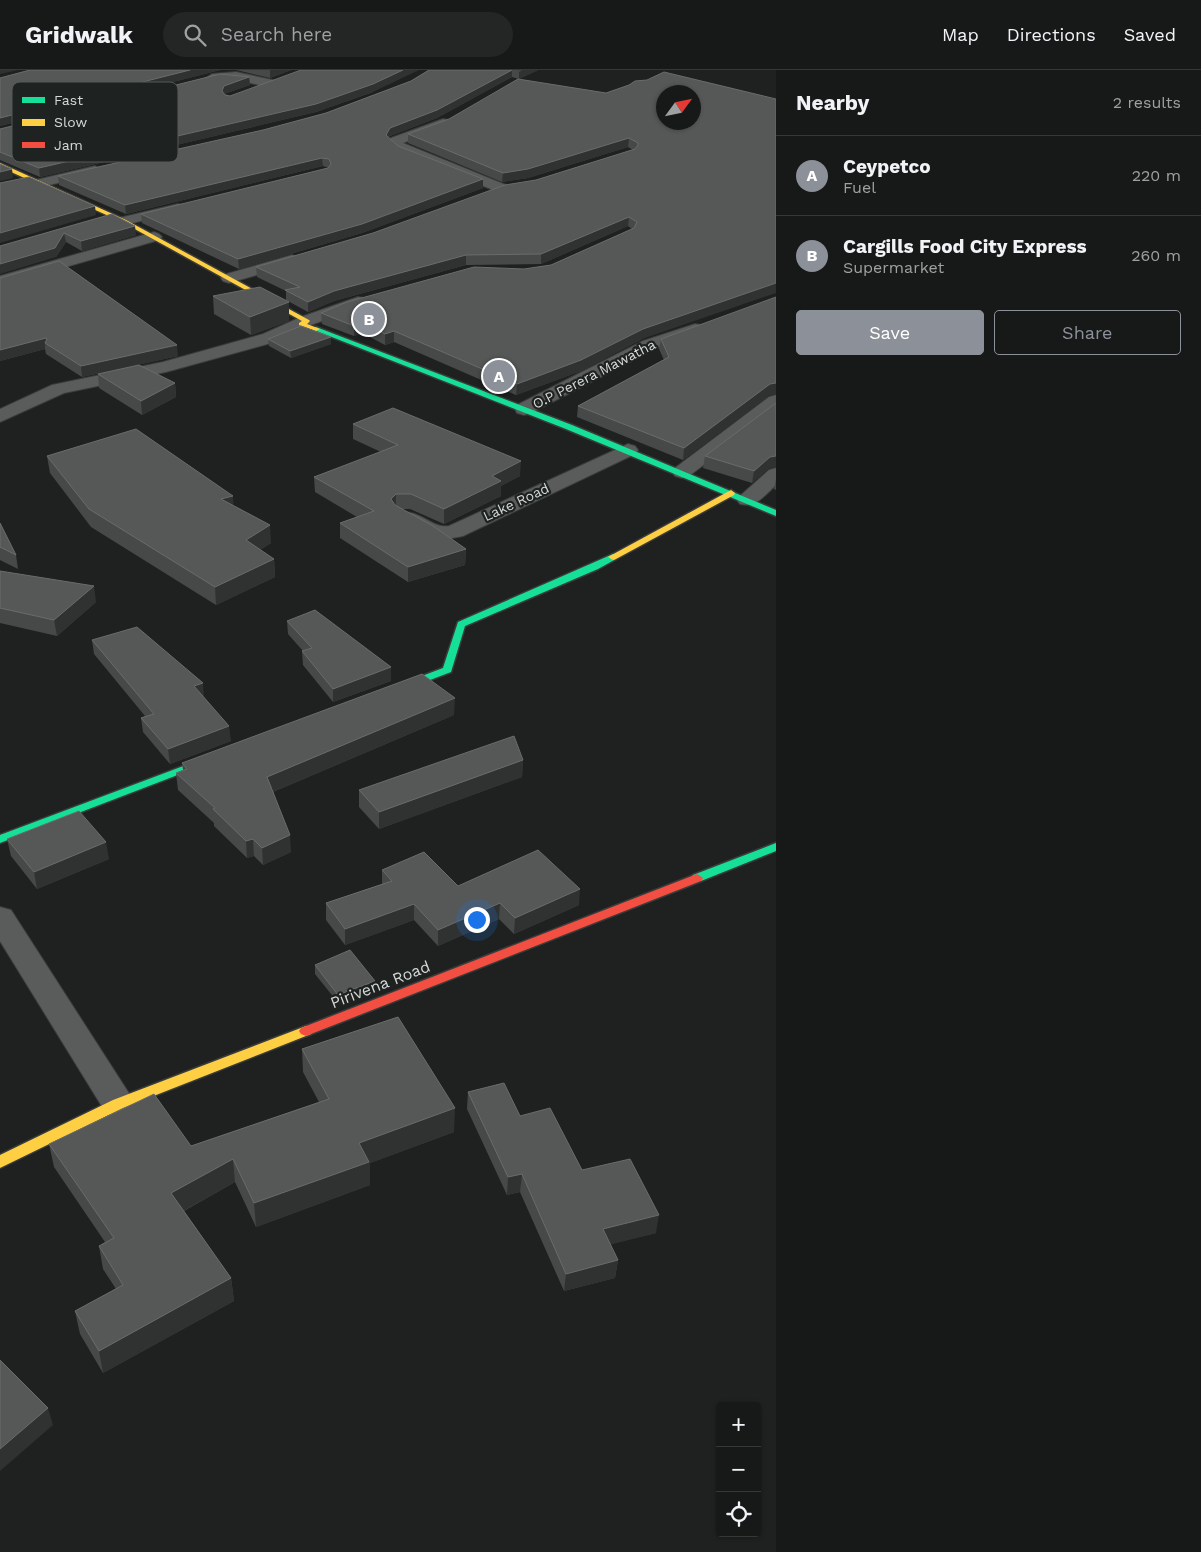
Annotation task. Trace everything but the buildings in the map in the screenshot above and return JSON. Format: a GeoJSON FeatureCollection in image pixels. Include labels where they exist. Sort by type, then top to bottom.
{"type":"FeatureCollection","features":[{"type":"Feature","properties":{"kind":"main road"},"geometry":{"type":"LineString","coordinates":[[0,165],[120,218],[304,322],[628,450],[776,513]]}},
{"type":"Feature","properties":{"kind":"main road"},"geometry":{"type":"LineString","coordinates":[[382,694],[447,670],[461,624],[595,567],[739,497]]}},
{"type":"Feature","properties":{"kind":"main road"},"geometry":{"type":"LineString","coordinates":[[0,839],[233,751]]}},
{"type":"Feature","properties":{"kind":"main road","name":"Pirivena Road"},"geometry":{"type":"LineString","coordinates":[[0,1162],[118,1104],[776,846]]}},
{"type":"Feature","properties":{"kind":"street"},"geometry":{"type":"LineString","coordinates":[[201,81],[220,76],[236,76],[269,83]]}},
{"type":"Feature","properties":{"kind":"street"},"geometry":{"type":"LineString","coordinates":[[245,92],[284,78]]}},
{"type":"Feature","properties":{"kind":"street"},"geometry":{"type":"LineString","coordinates":[[451,118],[396,141],[395,144],[404,150],[501,188]]}},
{"type":"Feature","properties":{"kind":"street"},"geometry":{"type":"LineString","coordinates":[[8,185],[104,168]]}},
{"type":"Feature","properties":{"kind":"street"},"geometry":{"type":"LineString","coordinates":[[483,195],[501,188],[520,185]]}},
{"type":"Feature","properties":{"kind":"street"},"geometry":{"type":"LineString","coordinates":[[89,224],[194,205]]}},
{"type":"Feature","properties":{"kind":"street"},"geometry":{"type":"LineString","coordinates":[[0,281],[154,236]]}},
{"type":"Feature","properties":{"kind":"street"},"geometry":{"type":"LineString","coordinates":[[229,278],[303,257]]}},
{"type":"Feature","properties":{"kind":"street"},"geometry":{"type":"LineString","coordinates":[[0,416],[59,389],[166,367],[269,338],[341,307],[369,299]]}},
{"type":"Feature","properties":{"kind":"street","name":"O.P Perera Mawatha"},"geometry":{"type":"LineString","coordinates":[[524,409],[648,344],[712,323]]}},
{"type":"Feature","properties":{"kind":"street"},"geometry":{"type":"LineString","coordinates":[[682,472],[776,401]]}},
{"type":"Feature","properties":{"kind":"street","name":"Lake Road"},"geometry":{"type":"LineString","coordinates":[[403,515],[439,534],[456,531],[628,450]]}},
{"type":"Feature","properties":{"kind":"street"},"geometry":{"type":"LineString","coordinates":[[739,497],[776,474]]}},
{"type":"Feature","properties":{"kind":"street"},"geometry":{"type":"LineString","coordinates":[[0,916],[118,1104]]}},
{"type":"Feature","properties":{"kind":"traffic: fast"},"geometry":{"type":"LineString","coordinates":[[316,329],[569,427],[776,513]]}},
{"type":"Feature","properties":{"kind":"traffic: fast"},"geometry":{"type":"LineString","coordinates":[[392,691],[447,670],[461,624],[595,567],[613,557]]}},
{"type":"Feature","properties":{"kind":"traffic: fast"},"geometry":{"type":"LineString","coordinates":[[0,839],[218,756]]}},
{"type":"Feature","properties":{"kind":"traffic: fast"},"geometry":{"type":"LineString","coordinates":[[697,878],[776,847]]}},
{"type":"Feature","properties":{"kind":"traffic: slow"},"geometry":{"type":"LineString","coordinates":[[0,165],[124,221],[307,321],[301,324],[316,329]]}},
{"type":"Feature","properties":{"kind":"traffic: slow"},"geometry":{"type":"LineString","coordinates":[[613,557],[731,493]]}},
{"type":"Feature","properties":{"kind":"traffic: slow"},"geometry":{"type":"LineString","coordinates":[[0,1162],[118,1104],[306,1031]]}},
{"type":"Feature","properties":{"kind":"traffic: jam"},"geometry":{"type":"LineString","coordinates":[[306,1031],[697,878]]}},
{"type":"Feature","properties":{"kind":"place","name":"Cargills Food City Express"},"geometry":{"type":"Point","coordinates":[369,319]}},
{"type":"Feature","properties":{"kind":"place","name":"Ceypetco"},"geometry":{"type":"Point","coordinates":[499,376]}}]}
